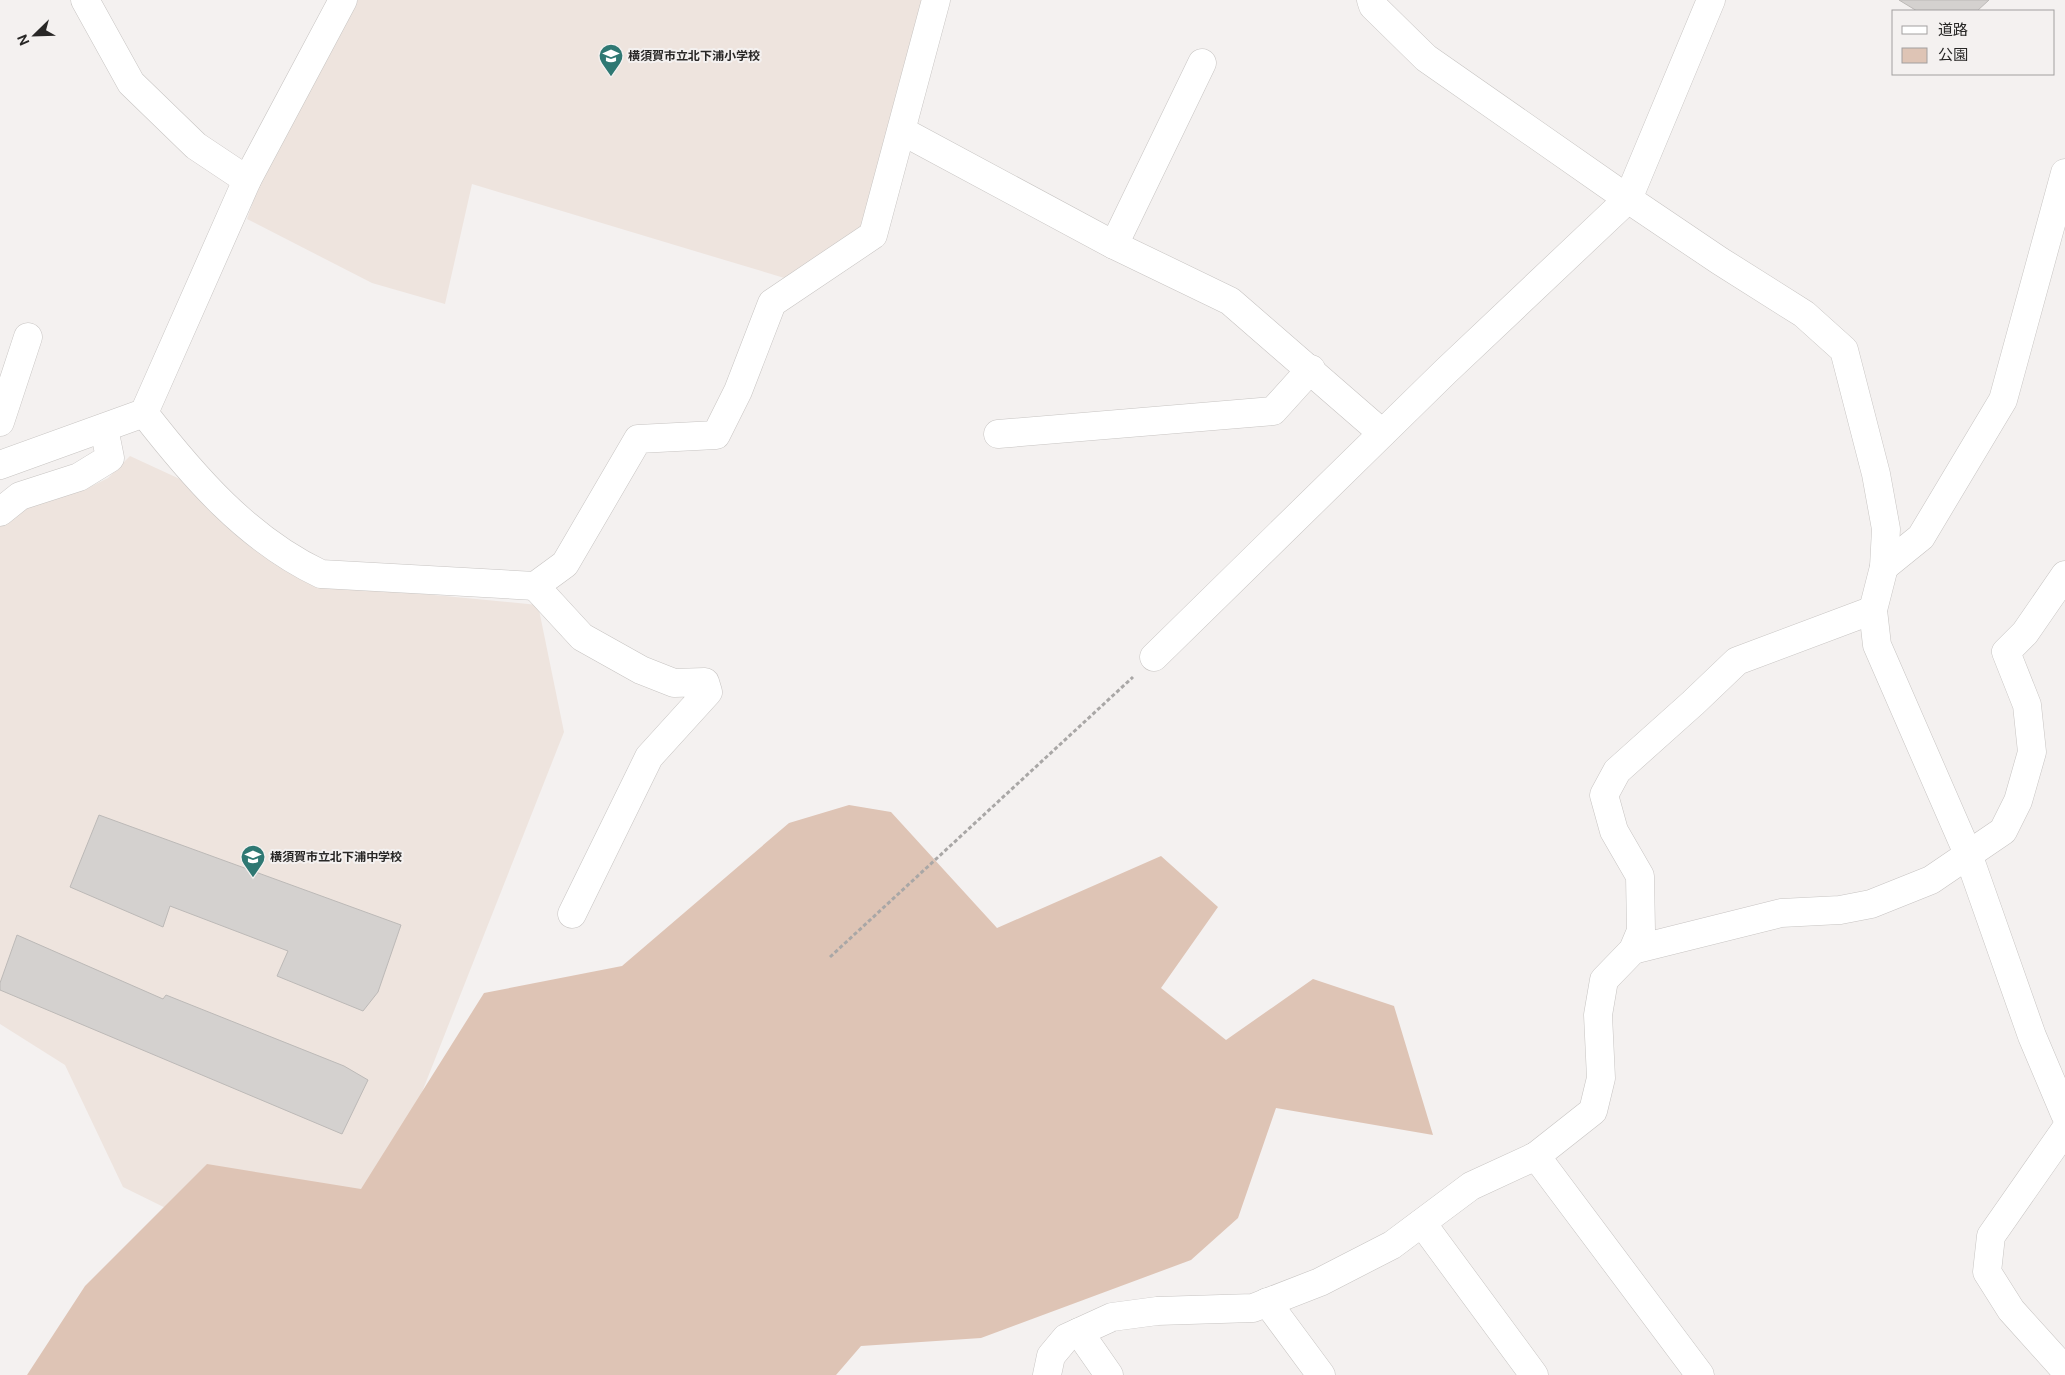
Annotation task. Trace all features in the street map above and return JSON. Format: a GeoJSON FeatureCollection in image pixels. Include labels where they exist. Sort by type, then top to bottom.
{"type":"FeatureCollection","features":[{"type":"Feature","properties":{"kind":"street"},"geometry":{"type":"LineString","coordinates":[[85,0],[131,83],[196,146],[247,180]]}},
{"type":"Feature","properties":{"kind":"street"},"geometry":{"type":"LineString","coordinates":[[0,465],[144,413],[247,180],[342,0]]}},
{"type":"Feature","properties":{"kind":"street"},"geometry":{"type":"LineString","coordinates":[[144,413],[188,470],[255,533],[294,561],[321,574],[535,586],[565,564],[638,439],[716,435],[738,391],[772,303],[873,235],[936,0]]}},
{"type":"Feature","properties":{"kind":"street"},"geometry":{"type":"LineString","coordinates":[[1371,0],[1373,6],[1426,58],[1628,199],[1720,261],[1804,314],[1844,350],[1876,474],[1886,529],[1884,568],[1874,610],[1877,644],[1968,854],[2032,1036],[2065,1114]]}},
{"type":"Feature","properties":{"kind":"street"},"geometry":{"type":"LineString","coordinates":[[1157,655],[1382,433],[1628,199],[1712,0]]}},
{"type":"Feature","properties":{"kind":"street"},"geometry":{"type":"LineString","coordinates":[[1114,246],[1202,63]]}},
{"type":"Feature","properties":{"kind":"street"},"geometry":{"type":"LineString","coordinates":[[902,131],[1114,246],[1230,301],[1382,433]]}},
{"type":"Feature","properties":{"kind":"street"},"geometry":{"type":"LineString","coordinates":[[1884,568],[1921,537],[2003,400],[2065,173]]}},
{"type":"Feature","properties":{"kind":"street"},"geometry":{"type":"LineString","coordinates":[[0,422],[28,337]]}},
{"type":"Feature","properties":{"kind":"street"},"geometry":{"type":"LineString","coordinates":[[998,434],[1273,411],[1310,369]]}},
{"type":"Feature","properties":{"kind":"street"},"geometry":{"type":"LineString","coordinates":[[0,512],[20,496],[79,477],[110,458],[104,428]]}},
{"type":"Feature","properties":{"kind":"street"},"geometry":{"type":"LineString","coordinates":[[1633,950],[1781,913],[1840,910],[1871,904],[1931,880],[2003,831],[2018,801],[2032,752],[2028,705],[2006,652],[2025,633],[2065,575]]}},
{"type":"Feature","properties":{"kind":"street"},"geometry":{"type":"LineString","coordinates":[[535,586],[582,638],[641,670],[674,683],[705,682],[708,692],[649,757],[572,914]]}},
{"type":"Feature","properties":{"kind":"street"},"geometry":{"type":"LineString","coordinates":[[1047,1375],[1052,1356],[1066,1338],[1112,1317],[1158,1311],[1253,1308],[1320,1282],[1392,1245],[1471,1186],[1536,1156],[1593,1111],[1601,1078],[1598,1015],[1604,980],[1633,950],[1641,931],[1640,876],[1614,831],[1604,795],[1617,771],[1693,704],[1736,661],[1874,610]]}},
{"type":"Feature","properties":{"kind":"street"},"geometry":{"type":"LineString","coordinates":[[2065,1130],[1991,1236],[1987,1272],[2012,1310],[2065,1370]]}},
{"type":"Feature","properties":{"kind":"street"},"geometry":{"type":"LineString","coordinates":[[1536,1156],[1700,1375]]}},
{"type":"Feature","properties":{"kind":"street"},"geometry":{"type":"LineString","coordinates":[[1422,1223],[1534,1375]]}},
{"type":"Feature","properties":{"kind":"street"},"geometry":{"type":"LineString","coordinates":[[1267,1302],[1321,1375]]}},
{"type":"Feature","properties":{"kind":"street"},"geometry":{"type":"LineString","coordinates":[[1078,1332],[1109,1375]]}},
{"type":"Feature","properties":{"kind":"path"},"geometry":{"type":"LineString","coordinates":[[830,957],[1157,655]]}},
{"type":"Feature","properties":{"kind":"shaded area","name":"横須賀市立北下浦小学校"},"geometry":{"type":"Polygon","coordinates":[[[358,0],[926,0],[872,226],[791,280],[472,184],[445,304],[372,283],[247,219],[270,153],[358,0]]]}},
{"type":"Feature","properties":{"kind":"shaded area","name":"横須賀市立北下浦中学校"},"geometry":{"type":"Polygon","coordinates":[[[130,456],[208,492],[276,560],[309,583],[538,605],[564,732],[370,1224],[304,1276],[123,1187],[65,1065],[0,1024],[0,496],[76,465],[86,489],[108,478],[130,456]]]}},
{"type":"Feature","properties":{"kind":"green space"},"geometry":{"type":"Polygon","coordinates":[[[849,805],[891,812],[997,928],[1161,856],[1218,907],[1161,988],[1226,1040],[1313,979],[1394,1006],[1433,1135],[1276,1108],[1238,1218],[1191,1260],[981,1338],[861,1346],[836,1375],[27,1375],[85,1286],[207,1164],[361,1189],[484,993],[622,966],[789,823],[849,805]]]}},
{"type":"Feature","properties":{"kind":"building"},"geometry":{"type":"Polygon","coordinates":[[[1899,0],[1989,0],[1978,10],[1915,10],[1899,0]]]}},
{"type":"Feature","properties":{"kind":"building"},"geometry":{"type":"Polygon","coordinates":[[[99,815],[401,925],[378,992],[363,1011],[277,976],[288,951],[170,906],[163,927],[70,887],[99,815]]]}},
{"type":"Feature","properties":{"kind":"building"},"geometry":{"type":"Polygon","coordinates":[[[17,935],[163,999],[166,995],[344,1066],[368,1080],[342,1134],[0,990],[0,983],[17,935]]]}},
{"type":"Feature","properties":{"kind":"place","name":"横須賀市立北下浦小学校"},"geometry":{"type":"Point","coordinates":[611,77]}},
{"type":"Feature","properties":{"kind":"place","name":"横須賀市立北下浦中学校"},"geometry":{"type":"Point","coordinates":[253,878]}}]}
